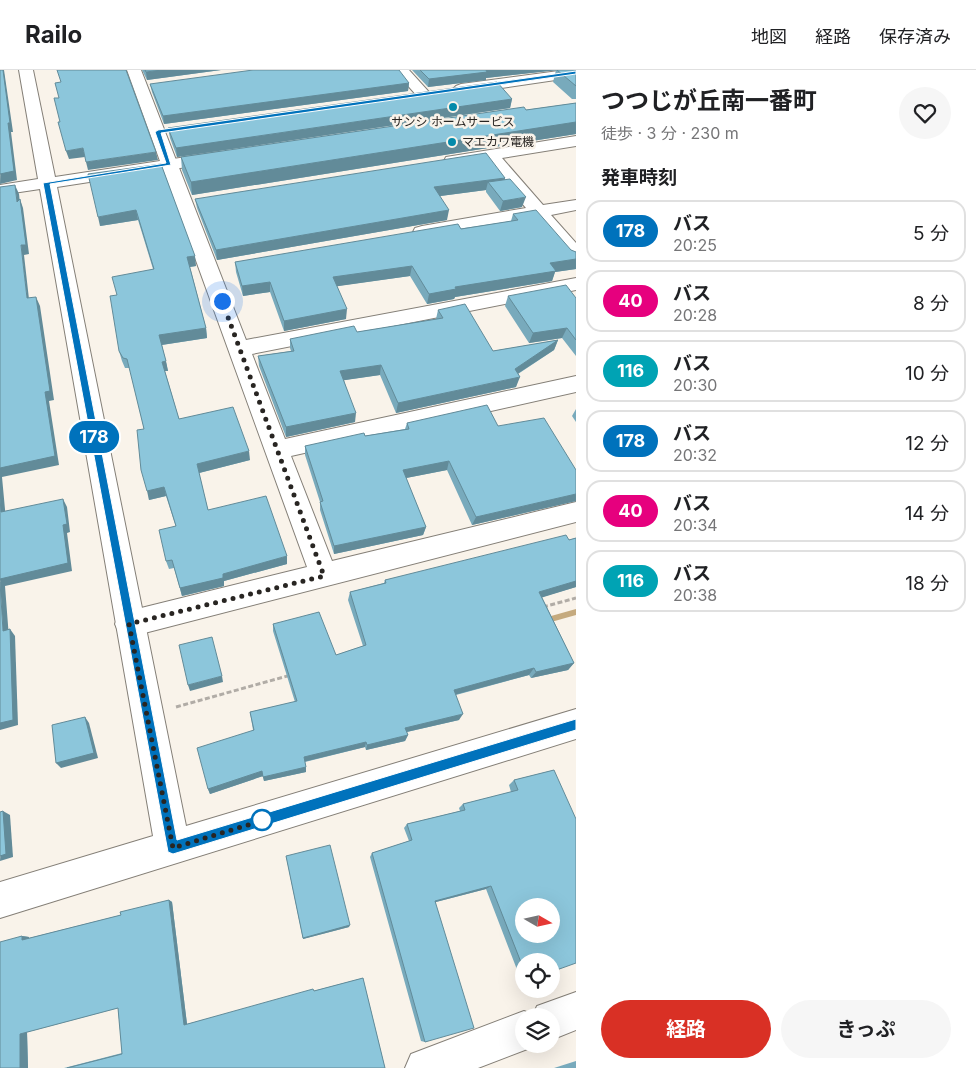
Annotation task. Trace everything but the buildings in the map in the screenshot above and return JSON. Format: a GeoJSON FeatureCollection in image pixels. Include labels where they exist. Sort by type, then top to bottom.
{"type":"FeatureCollection","features":[{"type":"Feature","properties":{"kind":"street"},"geometry":{"type":"LineString","coordinates":[[26,70],[129,624],[173,848]]}},
{"type":"Feature","properties":{"kind":"street"},"geometry":{"type":"LineString","coordinates":[[134,70],[146,86],[158,132],[169,164],[194,201],[220,267],[239,349],[324,576]]}},
{"type":"Feature","properties":{"kind":"street"},"geometry":{"type":"LineString","coordinates":[[401,70],[423,94]]}},
{"type":"Feature","properties":{"kind":"street"},"geometry":{"type":"LineString","coordinates":[[498,70],[511,82]]}},
{"type":"Feature","properties":{"kind":"street"},"geometry":{"type":"LineString","coordinates":[[403,97],[576,73]]}},
{"type":"Feature","properties":{"kind":"street"},"geometry":{"type":"LineString","coordinates":[[158,132],[177,129]]}},
{"type":"Feature","properties":{"kind":"street"},"geometry":{"type":"LineString","coordinates":[[431,164],[576,141]]}},
{"type":"Feature","properties":{"kind":"street"},"geometry":{"type":"LineString","coordinates":[[0,190],[238,154]]}},
{"type":"Feature","properties":{"kind":"street"},"geometry":{"type":"LineString","coordinates":[[490,155],[576,255]]}},
{"type":"Feature","properties":{"kind":"street"},"geometry":{"type":"LineString","coordinates":[[403,235],[576,205]]}},
{"type":"Feature","properties":{"kind":"street"},"geometry":{"type":"LineString","coordinates":[[239,349],[576,284]]}},
{"type":"Feature","properties":{"kind":"street"},"geometry":{"type":"LineString","coordinates":[[276,450],[576,384]]}},
{"type":"Feature","properties":{"kind":"street"},"geometry":{"type":"LineString","coordinates":[[129,624],[576,512]]}},
{"type":"Feature","properties":{"kind":"street"},"geometry":{"type":"LineString","coordinates":[[0,900],[576,724]]}},
{"type":"Feature","properties":{"kind":"street"},"geometry":{"type":"LineString","coordinates":[[560,1017],[576,1011]]}},
{"type":"Feature","properties":{"kind":"street"},"geometry":{"type":"LineString","coordinates":[[425,1068],[515,1034]]}},
{"type":"Feature","properties":{"kind":"path"},"geometry":{"type":"LineString","coordinates":[[538,608],[576,598]]}},
{"type":"Feature","properties":{"kind":"path"},"geometry":{"type":"LineString","coordinates":[[147,715],[300,673]]}},
{"type":"Feature","properties":{"kind":"waterway"},"geometry":{"type":"LineString","coordinates":[[544,621],[576,612]]}},
{"type":"Feature","properties":{"kind":"bus line","name":"178"},"geometry":{"type":"LineString","coordinates":[[576,73],[158,132],[169,164],[46,183],[173,848],[576,724]]}},
{"type":"Feature","properties":{"kind":"place","name":"サンシ ホームサービス"},"geometry":{"type":"Point","coordinates":[453,107]}},
{"type":"Feature","properties":{"kind":"place","name":"マエカワ電機"},"geometry":{"type":"Point","coordinates":[452,142]}},
{"type":"Feature","properties":{"kind":"route"},"geometry":{"type":"LineString","coordinates":[[222,301],[324,576],[129,624],[173,848],[264,820],[262,820]]}}]}
